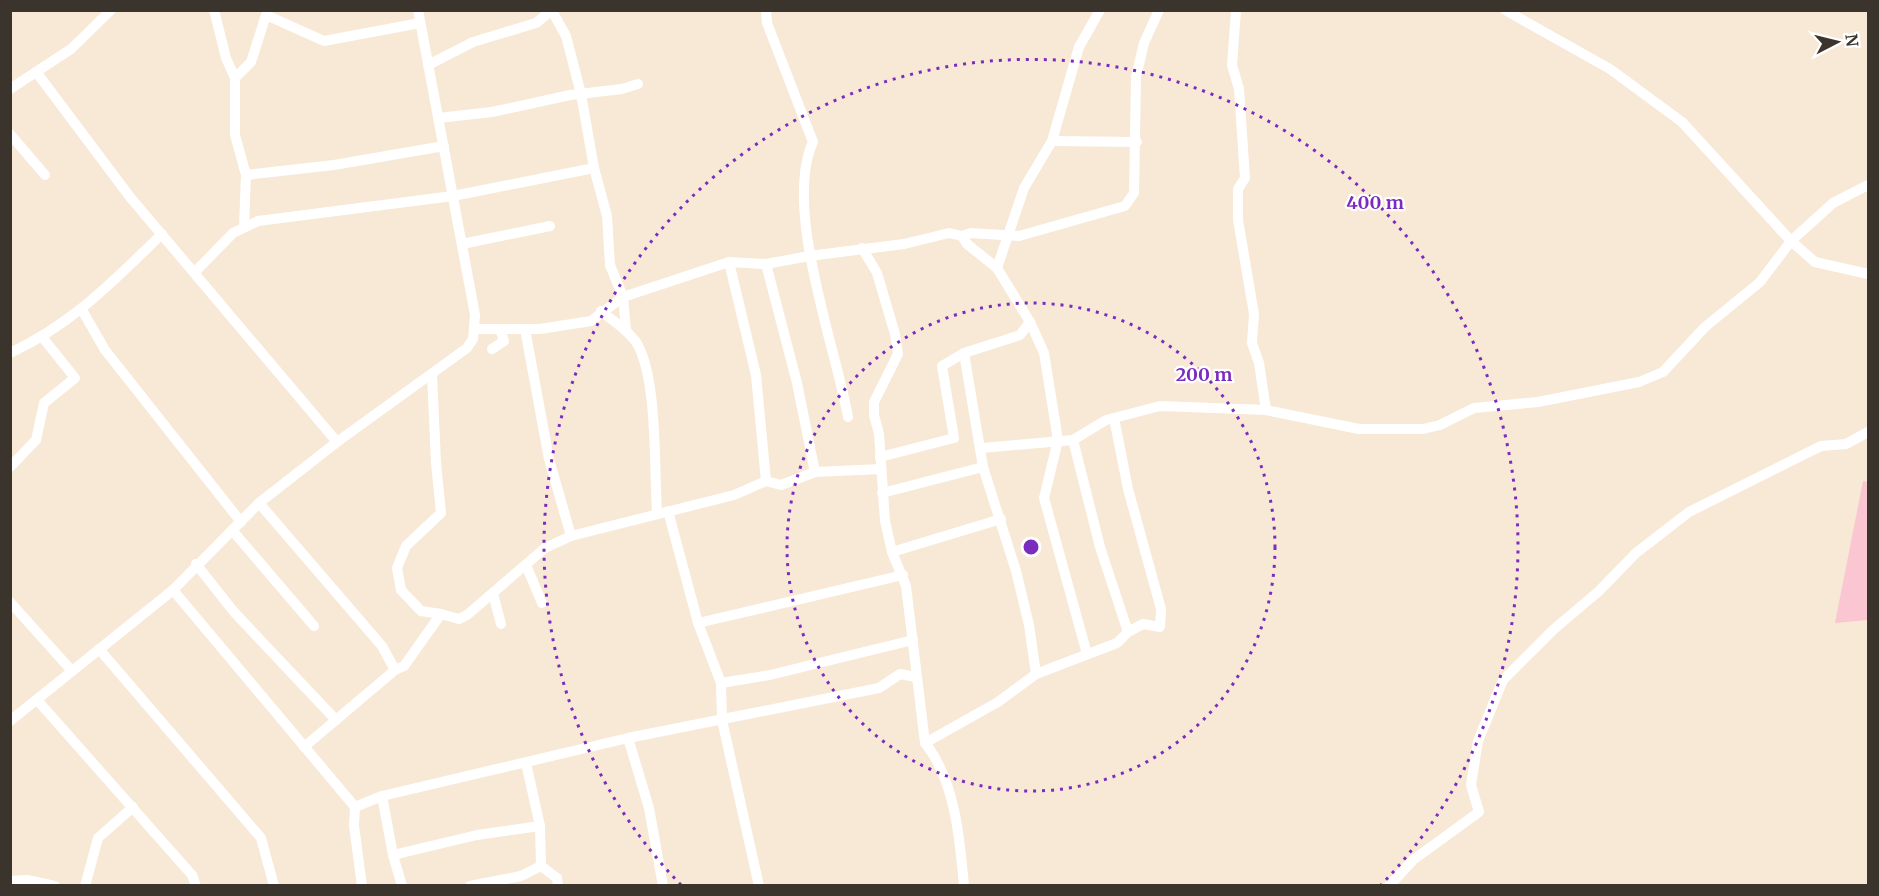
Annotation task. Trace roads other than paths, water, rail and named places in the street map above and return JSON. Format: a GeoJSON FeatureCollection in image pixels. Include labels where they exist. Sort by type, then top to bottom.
{"type":"FeatureCollection","features":[{"type":"Feature","properties":{"kind":"street"},"geometry":{"type":"LineString","coordinates":[[10,89],[71,49],[111,10]]}},
{"type":"Feature","properties":{"kind":"street"},"geometry":{"type":"LineString","coordinates":[[214,10],[226,58],[235,78],[235,135],[246,175],[244,226]]}},
{"type":"Feature","properties":{"kind":"street"},"geometry":{"type":"LineString","coordinates":[[10,721],[38,701],[173,590],[196,564],[259,503],[337,442],[467,348],[475,329],[462,244],[418,10]]}},
{"type":"Feature","properties":{"kind":"street"},"geometry":{"type":"LineString","coordinates":[[766,10],[767,23],[813,142],[805,160],[809,256],[848,417]]}},
{"type":"Feature","properties":{"kind":"street"},"geometry":{"type":"LineString","coordinates":[[997,268],[1024,188],[1052,141],[1079,47],[1100,10]]}},
{"type":"Feature","properties":{"kind":"street"},"geometry":{"type":"LineString","coordinates":[[475,329],[525,329],[591,321],[623,297],[729,262],[766,264],[862,248],[904,244],[949,233],[962,236],[971,232],[1019,236],[1125,206],[1134,193],[1137,142],[1136,77],[1144,43],[1159,10]]}},
{"type":"Feature","properties":{"kind":"street"},"geometry":{"type":"LineString","coordinates":[[1236,10],[1232,65],[1239,89],[1245,178],[1238,189],[1238,220],[1254,314],[1252,343],[1259,363],[1266,410]]}},
{"type":"Feature","properties":{"kind":"street"},"geometry":{"type":"LineString","coordinates":[[1505,10],[1610,69],[1682,122],[1791,241],[1815,262],[1869,274]]}},
{"type":"Feature","properties":{"kind":"street"},"geometry":{"type":"LineString","coordinates":[[428,65],[473,42],[536,23],[552,11],[566,36],[581,94],[594,168],[608,216],[610,265],[623,297],[626,330]]}},
{"type":"Feature","properties":{"kind":"street"},"geometry":{"type":"LineString","coordinates":[[235,78],[251,62],[266,15],[324,41],[420,23]]}},
{"type":"Feature","properties":{"kind":"street"},"geometry":{"type":"LineString","coordinates":[[37,73],[130,197],[337,442]]}},
{"type":"Feature","properties":{"kind":"street"},"geometry":{"type":"LineString","coordinates":[[438,118],[492,112],[581,94],[622,89],[638,84]]}},
{"type":"Feature","properties":{"kind":"street"},"geometry":{"type":"LineString","coordinates":[[10,134],[45,175]]}},
{"type":"Feature","properties":{"kind":"street"},"geometry":{"type":"LineString","coordinates":[[1052,141],[1137,142]]}},
{"type":"Feature","properties":{"kind":"street"},"geometry":{"type":"LineString","coordinates":[[246,175],[334,165],[444,146]]}},
{"type":"Feature","properties":{"kind":"street"},"geometry":{"type":"LineString","coordinates":[[195,272],[233,233],[244,226],[300,214],[453,196],[594,168]]}},
{"type":"Feature","properties":{"kind":"street"},"geometry":{"type":"LineString","coordinates":[[982,448],[1073,440],[1106,420],[1160,406],[1266,410],[1359,429],[1424,429],[1440,425],[1474,408],[1538,402],[1639,382],[1663,372],[1705,327],[1760,282],[1791,241],[1833,204],[1869,185]]}},
{"type":"Feature","properties":{"kind":"street"},"geometry":{"type":"LineString","coordinates":[[462,244],[550,226]]}},
{"type":"Feature","properties":{"kind":"street"},"geometry":{"type":"LineString","coordinates":[[10,353],[43,338],[81,310],[162,234]]}},
{"type":"Feature","properties":{"kind":"street"},"geometry":{"type":"LineString","coordinates":[[962,236],[967,244],[997,268],[1030,322],[1044,352],[1058,440],[1044,498],[1087,654]]}},
{"type":"Feature","properties":{"kind":"street"},"geometry":{"type":"LineString","coordinates":[[862,248],[877,273],[895,334],[898,354],[874,402],[885,521],[892,552],[903,575],[925,743],[934,754],[959,827],[964,885]]}},
{"type":"Feature","properties":{"kind":"street"},"geometry":{"type":"LineString","coordinates":[[729,262],[756,375],[766,481]]}},
{"type":"Feature","properties":{"kind":"street"},"geometry":{"type":"LineString","coordinates":[[766,264],[797,383],[815,472]]}},
{"type":"Feature","properties":{"kind":"street"},"geometry":{"type":"LineString","coordinates":[[81,310],[105,350],[241,522]]}},
{"type":"Feature","properties":{"kind":"street"},"geometry":{"type":"LineString","coordinates":[[601,312],[626,330],[637,344],[645,364],[651,396],[662,512],[698,623],[721,683],[722,720],[759,885]]}},
{"type":"Feature","properties":{"kind":"street"},"geometry":{"type":"LineString","coordinates":[[432,374],[441,513],[406,546],[397,568],[401,590],[421,611],[459,619],[493,594],[545,548],[571,536],[734,495],[766,481],[781,485],[815,472],[881,463],[954,438],[942,366],[964,353],[1020,335],[1030,322]]}},
{"type":"Feature","properties":{"kind":"street"},"geometry":{"type":"LineString","coordinates":[[492,349],[504,341],[500,329]]}},
{"type":"Feature","properties":{"kind":"street"},"geometry":{"type":"LineString","coordinates":[[525,329],[549,459],[571,536]]}},
{"type":"Feature","properties":{"kind":"street"},"geometry":{"type":"LineString","coordinates":[[10,467],[36,440],[44,403],[75,378],[43,338]]}},
{"type":"Feature","properties":{"kind":"street"},"geometry":{"type":"LineString","coordinates":[[964,353],[982,448],[983,467],[1001,519],[1029,626],[1035,674]]}},
{"type":"Feature","properties":{"kind":"street"},"geometry":{"type":"LineString","coordinates":[[925,743],[998,702],[1035,674],[1117,643],[1128,632],[1143,624],[1160,627],[1161,609],[1128,489],[1114,418]]}},
{"type":"Feature","properties":{"kind":"street"},"geometry":{"type":"LineString","coordinates":[[1389,885],[1413,860],[1479,812],[1471,785],[1478,741],[1503,680],[1553,630],[1599,591],[1636,553],[1689,512],[1821,446],[1846,444],[1869,432]]}},
{"type":"Feature","properties":{"kind":"street"},"geometry":{"type":"LineString","coordinates":[[1073,440],[1100,548],[1128,632]]}},
{"type":"Feature","properties":{"kind":"street"},"geometry":{"type":"LineString","coordinates":[[882,493],[983,467]]}},
{"type":"Feature","properties":{"kind":"street"},"geometry":{"type":"LineString","coordinates":[[259,503],[382,646],[395,670]]}},
{"type":"Feature","properties":{"kind":"street"},"geometry":{"type":"LineString","coordinates":[[892,552],[1001,519]]}},
{"type":"Feature","properties":{"kind":"street"},"geometry":{"type":"LineString","coordinates":[[232,530],[314,626]]}},
{"type":"Feature","properties":{"kind":"street"},"geometry":{"type":"LineString","coordinates":[[196,564],[241,619],[336,720]]}},
{"type":"Feature","properties":{"kind":"street"},"geometry":{"type":"LineString","coordinates":[[526,565],[542,603]]}},
{"type":"Feature","properties":{"kind":"street"},"geometry":{"type":"LineString","coordinates":[[698,623],[903,575]]}},
{"type":"Feature","properties":{"kind":"street"},"geometry":{"type":"LineString","coordinates":[[173,590],[355,807],[354,826],[363,885]]}},
{"type":"Feature","properties":{"kind":"street"},"geometry":{"type":"LineString","coordinates":[[493,594],[501,624]]}},
{"type":"Feature","properties":{"kind":"street"},"geometry":{"type":"LineString","coordinates":[[10,602],[72,671]]}},
{"type":"Feature","properties":{"kind":"street"},"geometry":{"type":"LineString","coordinates":[[304,747],[326,726],[395,670],[404,666],[441,614]]}},
{"type":"Feature","properties":{"kind":"street"},"geometry":{"type":"LineString","coordinates":[[721,683],[770,675],[913,640]]}},
{"type":"Feature","properties":{"kind":"street"},"geometry":{"type":"LineString","coordinates":[[99,649],[261,838],[274,885]]}},
{"type":"Feature","properties":{"kind":"street"},"geometry":{"type":"LineString","coordinates":[[355,807],[382,796],[628,738],[879,688],[900,674],[916,677]]}},
{"type":"Feature","properties":{"kind":"street"},"geometry":{"type":"LineString","coordinates":[[38,701],[192,875],[196,885]]}},
{"type":"Feature","properties":{"kind":"street"},"geometry":{"type":"LineString","coordinates":[[628,738],[649,808],[663,885]]}},
{"type":"Feature","properties":{"kind":"street"},"geometry":{"type":"LineString","coordinates":[[526,763],[540,826],[541,866]]}},
{"type":"Feature","properties":{"kind":"street"},"geometry":{"type":"LineString","coordinates":[[382,796],[393,855],[402,885]]}},
{"type":"Feature","properties":{"kind":"street"},"geometry":{"type":"LineString","coordinates":[[85,885],[98,838],[133,807]]}},
{"type":"Feature","properties":{"kind":"street"},"geometry":{"type":"LineString","coordinates":[[393,855],[468,836],[540,826]]}},
{"type":"Feature","properties":{"kind":"street"},"geometry":{"type":"LineString","coordinates":[[470,885],[522,881],[541,866]]}},
{"type":"Feature","properties":{"kind":"street"},"geometry":{"type":"LineString","coordinates":[[541,866],[557,878],[558,885]]}},
{"type":"Feature","properties":{"kind":"street"},"geometry":{"type":"LineString","coordinates":[[10,881],[27,880],[55,885]]}}]}
